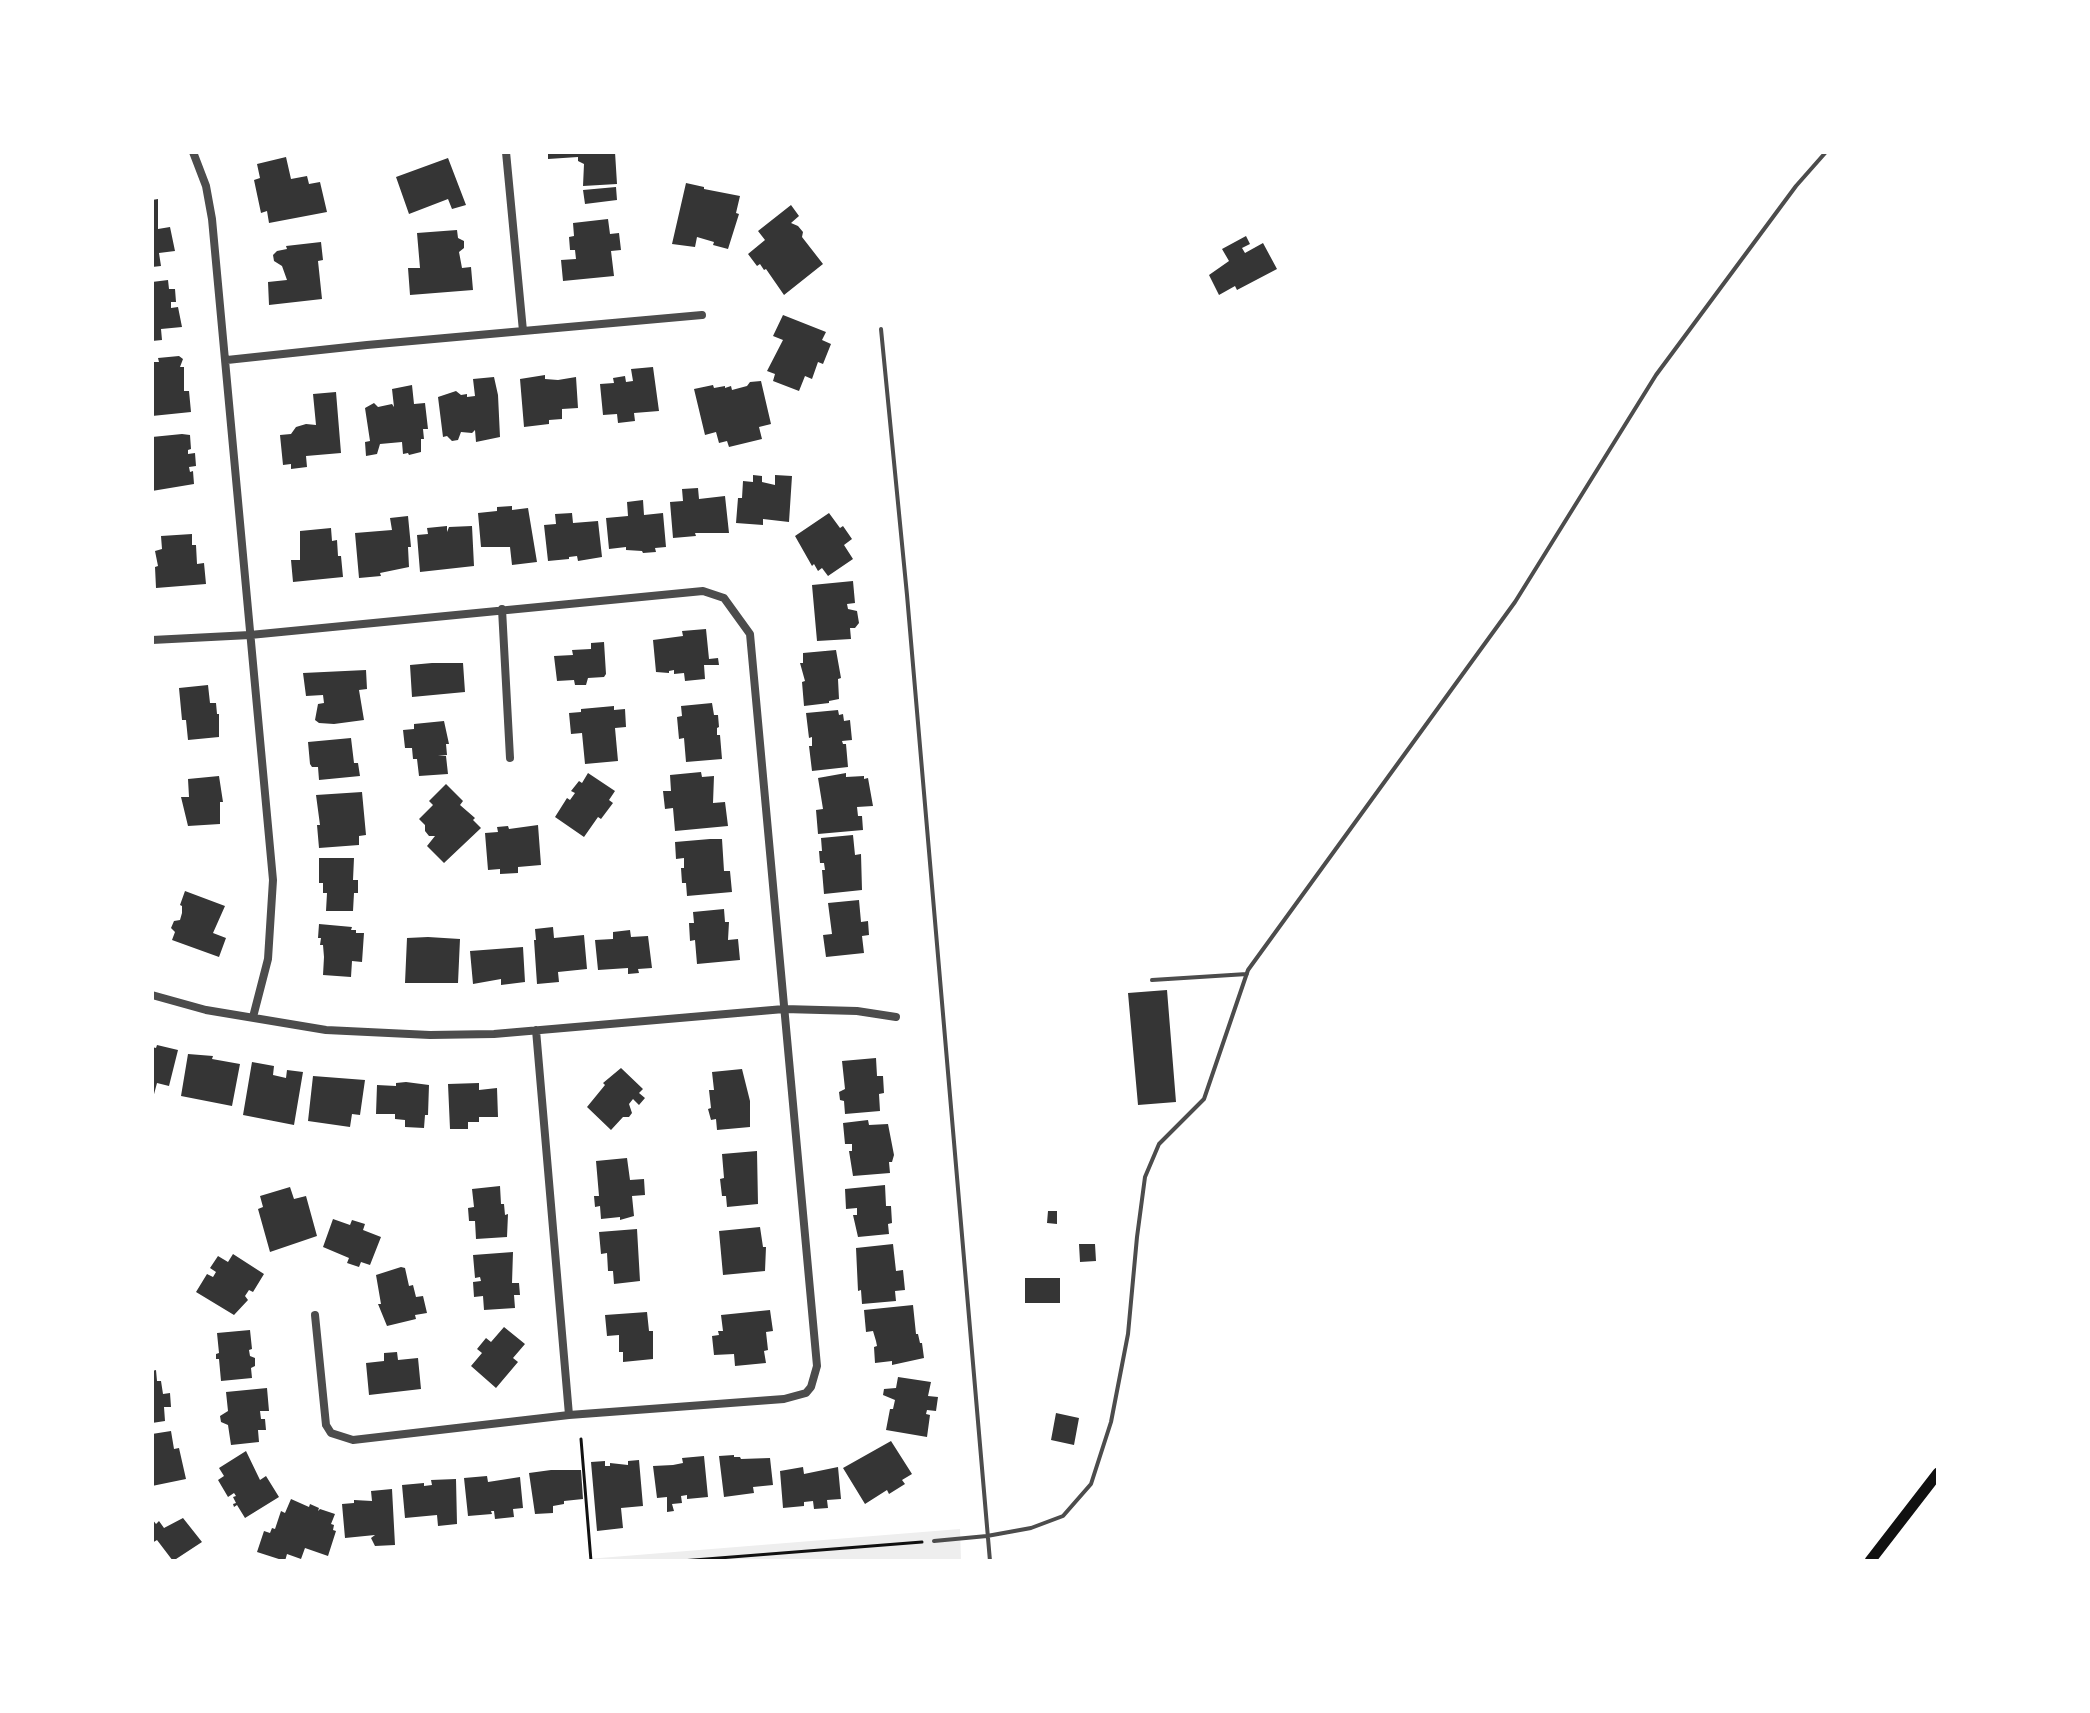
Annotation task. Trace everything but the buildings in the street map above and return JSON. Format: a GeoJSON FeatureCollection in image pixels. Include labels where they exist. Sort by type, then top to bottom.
{"type":"FeatureCollection","features":[{"type":"Feature","properties":{"kind":"main road"},"geometry":{"type":"LineString","coordinates":[[1870,1561],[1938,1473]]}},
{"type":"Feature","properties":{"kind":"street"},"geometry":{"type":"LineString","coordinates":[[193,152],[206,186],[212,219],[273,880],[268,959],[253,1017]]}},
{"type":"Feature","properties":{"kind":"street"},"geometry":{"type":"LineString","coordinates":[[506,152],[523,331]]}},
{"type":"Feature","properties":{"kind":"street"},"geometry":{"type":"LineString","coordinates":[[227,360],[702,315]]}},
{"type":"Feature","properties":{"kind":"street"},"geometry":{"type":"LineString","coordinates":[[152,640],[250,635],[703,591],[714,593],[730,604],[750,634],[817,1366],[811,1387],[806,1393],[784,1399],[569,1415],[341,1439],[331,1433],[326,1425],[315,1315]]}},
{"type":"Feature","properties":{"kind":"street"},"geometry":{"type":"LineString","coordinates":[[502,609],[510,758]]}},
{"type":"Feature","properties":{"kind":"street"},"geometry":{"type":"LineString","coordinates":[[152,995],[206,1010],[326,1030],[430,1035],[536,1030],[784,1009],[857,1011],[896,1017]]}},
{"type":"Feature","properties":{"kind":"street"},"geometry":{"type":"LineString","coordinates":[[536,1030],[569,1415]]}},
{"type":"Feature","properties":{"kind":"lane"},"geometry":{"type":"LineString","coordinates":[[934,1541],[1031,1528],[1063,1516],[1091,1484],[1111,1422],[1128,1334],[1145,1177],[1159,1144],[1204,1099],[1247,974],[1515,602],[1656,375],[1778,210],[1826,152]]}},
{"type":"Feature","properties":{"kind":"lane"},"geometry":{"type":"LineString","coordinates":[[881,329],[907,595],[990,1561]]}},
{"type":"Feature","properties":{"kind":"lane"},"geometry":{"type":"LineString","coordinates":[[1152,980],[1247,974]]}},
{"type":"Feature","properties":{"kind":"path"},"geometry":{"type":"LineString","coordinates":[[581,1439],[591,1561]]}},
{"type":"Feature","properties":{"kind":"path"},"geometry":{"type":"LineString","coordinates":[[681,1561],[934,1541]]}},
{"type":"Feature","properties":{"kind":"shaded area"},"geometry":{"type":"Polygon","coordinates":[[[960,1529],[961,1561],[570,1561],[575,1560],[960,1529]]]}}]}
